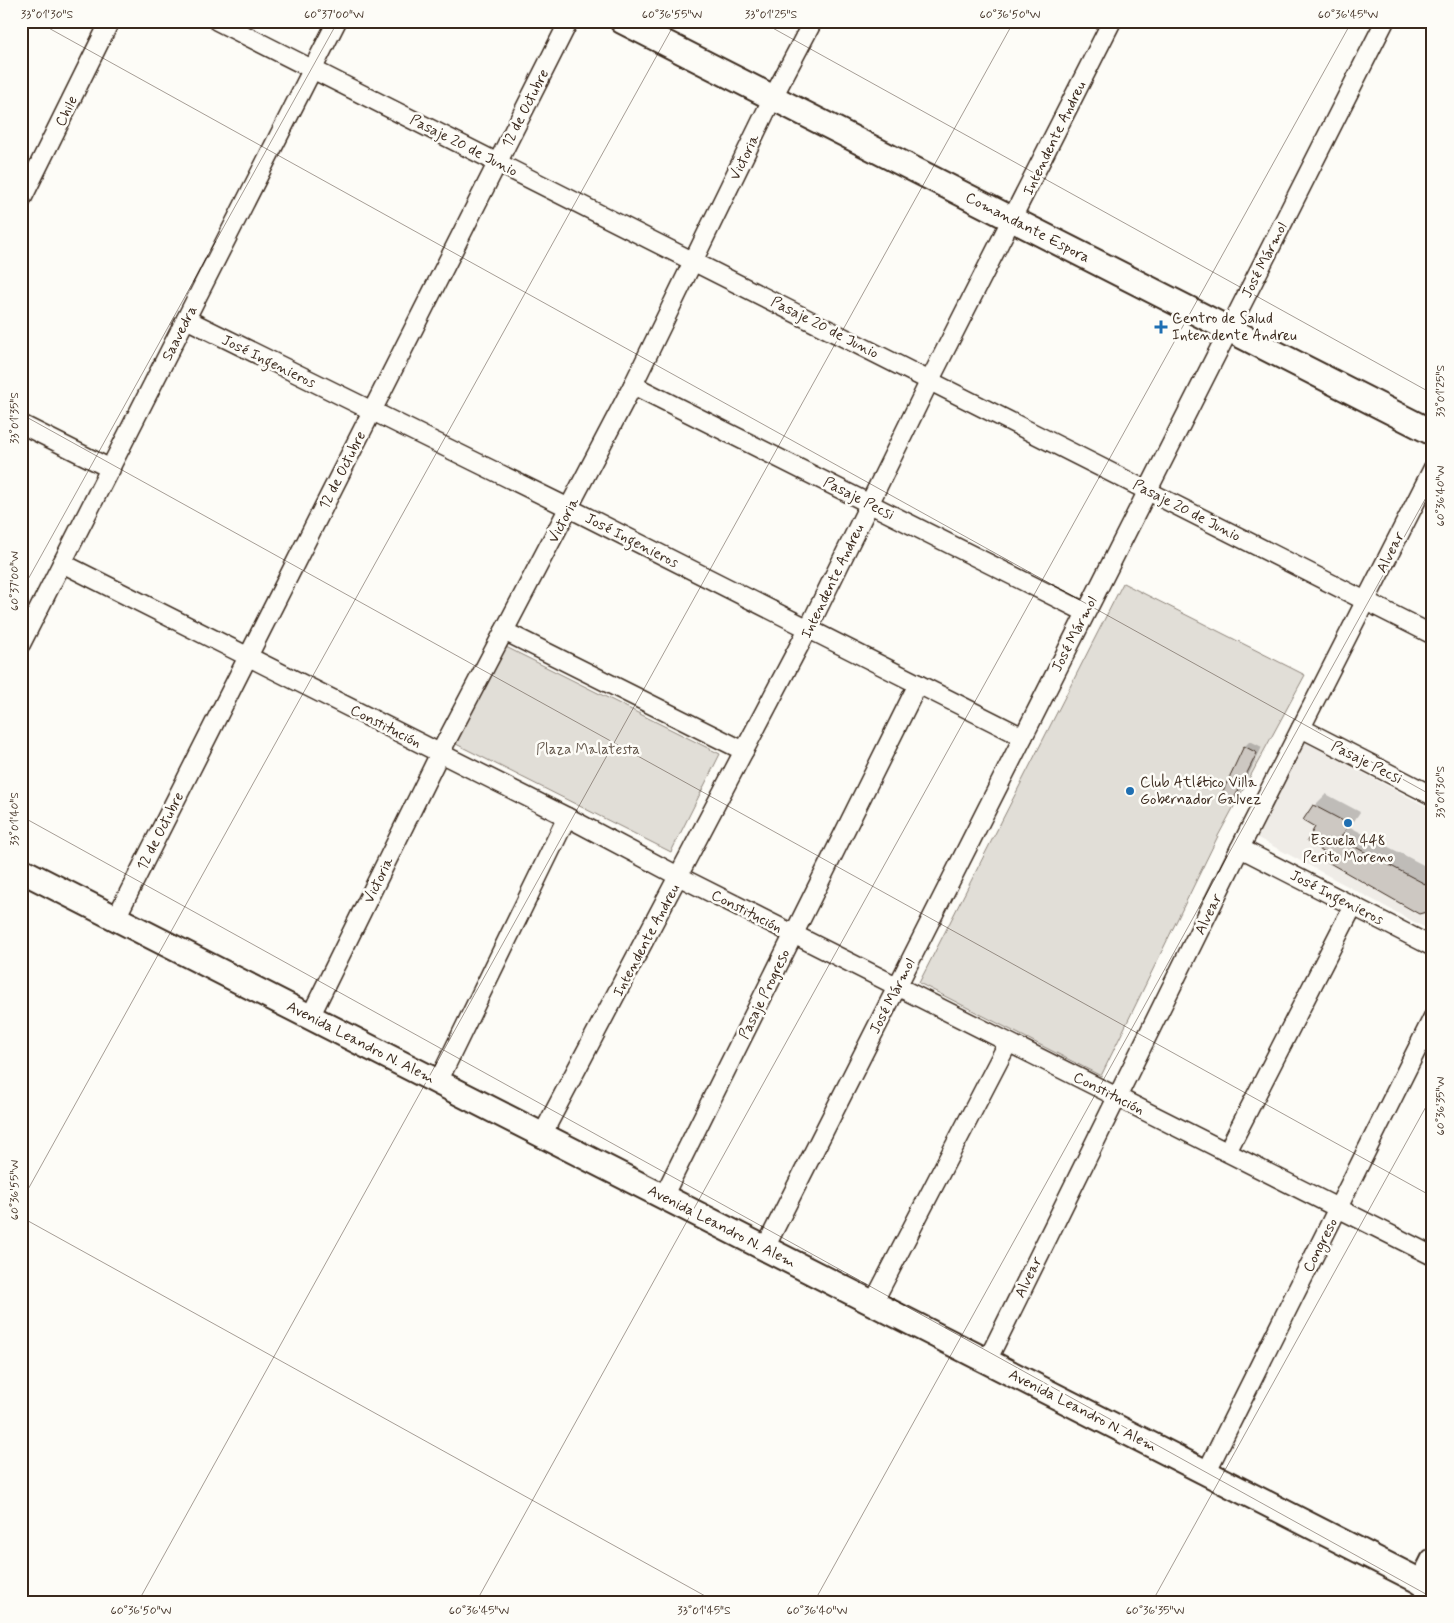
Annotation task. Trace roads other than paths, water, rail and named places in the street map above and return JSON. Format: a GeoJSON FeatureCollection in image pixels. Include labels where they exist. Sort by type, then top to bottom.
{"type":"FeatureCollection","features":[{"type":"Feature","properties":{"kind":"street","name":"Chile"},"geometry":{"type":"LineString","coordinates":[[21,201],[110,21]]}},
{"type":"Feature","properties":{"kind":"street","name":"Pasaje 20 de Junio"},"geometry":{"type":"LineString","coordinates":[[217,21],[1433,635]]}},
{"type":"Feature","properties":{"kind":"street","name":"Saavedra"},"geometry":{"type":"LineString","coordinates":[[21,644],[337,21]]}},
{"type":"Feature","properties":{"kind":"street","name":"12 de Octubre"},"geometry":{"type":"LineString","coordinates":[[116,918],[569,21]]}},
{"type":"Feature","properties":{"kind":"street","name":"Comandante Espora"},"geometry":{"type":"LineString","coordinates":[[622,21],[1433,433]]}},
{"type":"Feature","properties":{"kind":"street","name":"Victoria"},"geometry":{"type":"LineString","coordinates":[[310,1017],[440,753],[633,385],[772,97],[813,21]]}},
{"type":"Feature","properties":{"kind":"street","name":"Intendente Andreu"},"geometry":{"type":"LineString","coordinates":[[542,1135],[680,877],[808,629],[930,380],[1112,21]]}},
{"type":"Feature","properties":{"kind":"street","name":"José Mármol"},"geometry":{"type":"LineString","coordinates":[[765,1248],[1384,21]]}},
{"type":"Feature","properties":{"kind":"street","name":"José Ingenieros"},"geometry":{"type":"LineString","coordinates":[[186,319],[569,508],[1023,737]]}},
{"type":"Feature","properties":{"kind":"street","name":"Pasaje Pecsi"},"geometry":{"type":"LineString","coordinates":[[633,385],[1085,612]]}},
{"type":"Feature","properties":{"kind":"street"},"geometry":{"type":"LineString","coordinates":[[21,424],[111,469]]}},
{"type":"Feature","properties":{"kind":"street","name":"Alvear"},"geometry":{"type":"LineString","coordinates":[[986,1361],[1240,848],[1433,468]]}},
{"type":"Feature","properties":{"kind":"street","name":"Constitución"},"geometry":{"type":"LineString","coordinates":[[62,563],[1433,1256]]}},
{"type":"Feature","properties":{"kind":"street"},"geometry":{"type":"LineString","coordinates":[[504,631],[744,751]]}},
{"type":"Feature","properties":{"kind":"street","name":"Pasaje Progreso"},"geometry":{"type":"LineString","coordinates":[[663,1196],[918,684]]}},
{"type":"Feature","properties":{"kind":"street","name":"Pasaje Pecsi"},"geometry":{"type":"LineString","coordinates":[[1301,728],[1433,796]]}},
{"type":"Feature","properties":{"kind":"street"},"geometry":{"type":"LineString","coordinates":[[438,1082],[567,817]]}},
{"type":"Feature","properties":{"kind":"street","name":"José Ingenieros"},"geometry":{"type":"LineString","coordinates":[[1240,848],[1433,947]]}},
{"type":"Feature","properties":{"kind":"street","name":"Avenida Leandro N. Alem"},"geometry":{"type":"LineString","coordinates":[[21,870],[1427,1585]]}},
{"type":"Feature","properties":{"kind":"street"},"geometry":{"type":"LineString","coordinates":[[1227,1152],[1353,906]]}},
{"type":"Feature","properties":{"kind":"street","name":"Congreso"},"geometry":{"type":"LineString","coordinates":[[1206,1473],[1433,1017]]}},
{"type":"Feature","properties":{"kind":"street"},"geometry":{"type":"LineString","coordinates":[[873,1303],[1008,1042]]}},
{"type":"Feature","properties":{"kind":"street"},"geometry":{"type":"LineString","coordinates":[[1427,1585],[1433,1561]]}},
{"type":"Feature","properties":{"kind":"place","name":"Centro de Salud Intendente Andreu"},"geometry":{"type":"Point","coordinates":[1161,327]}},
{"type":"Feature","properties":{"kind":"place","name":"Club Atlético Villa Gobernador Galvez"},"geometry":{"type":"Point","coordinates":[1130,791]}},
{"type":"Feature","properties":{"kind":"place","name":"Escuela 448 Perito Moreno"},"geometry":{"type":"Point","coordinates":[1348,823]}},
{"type":"Feature","properties":{"kind":"park label","name":"Plaza Malatesta"},"geometry":{"type":"Point","coordinates":[588,749]}}]}
